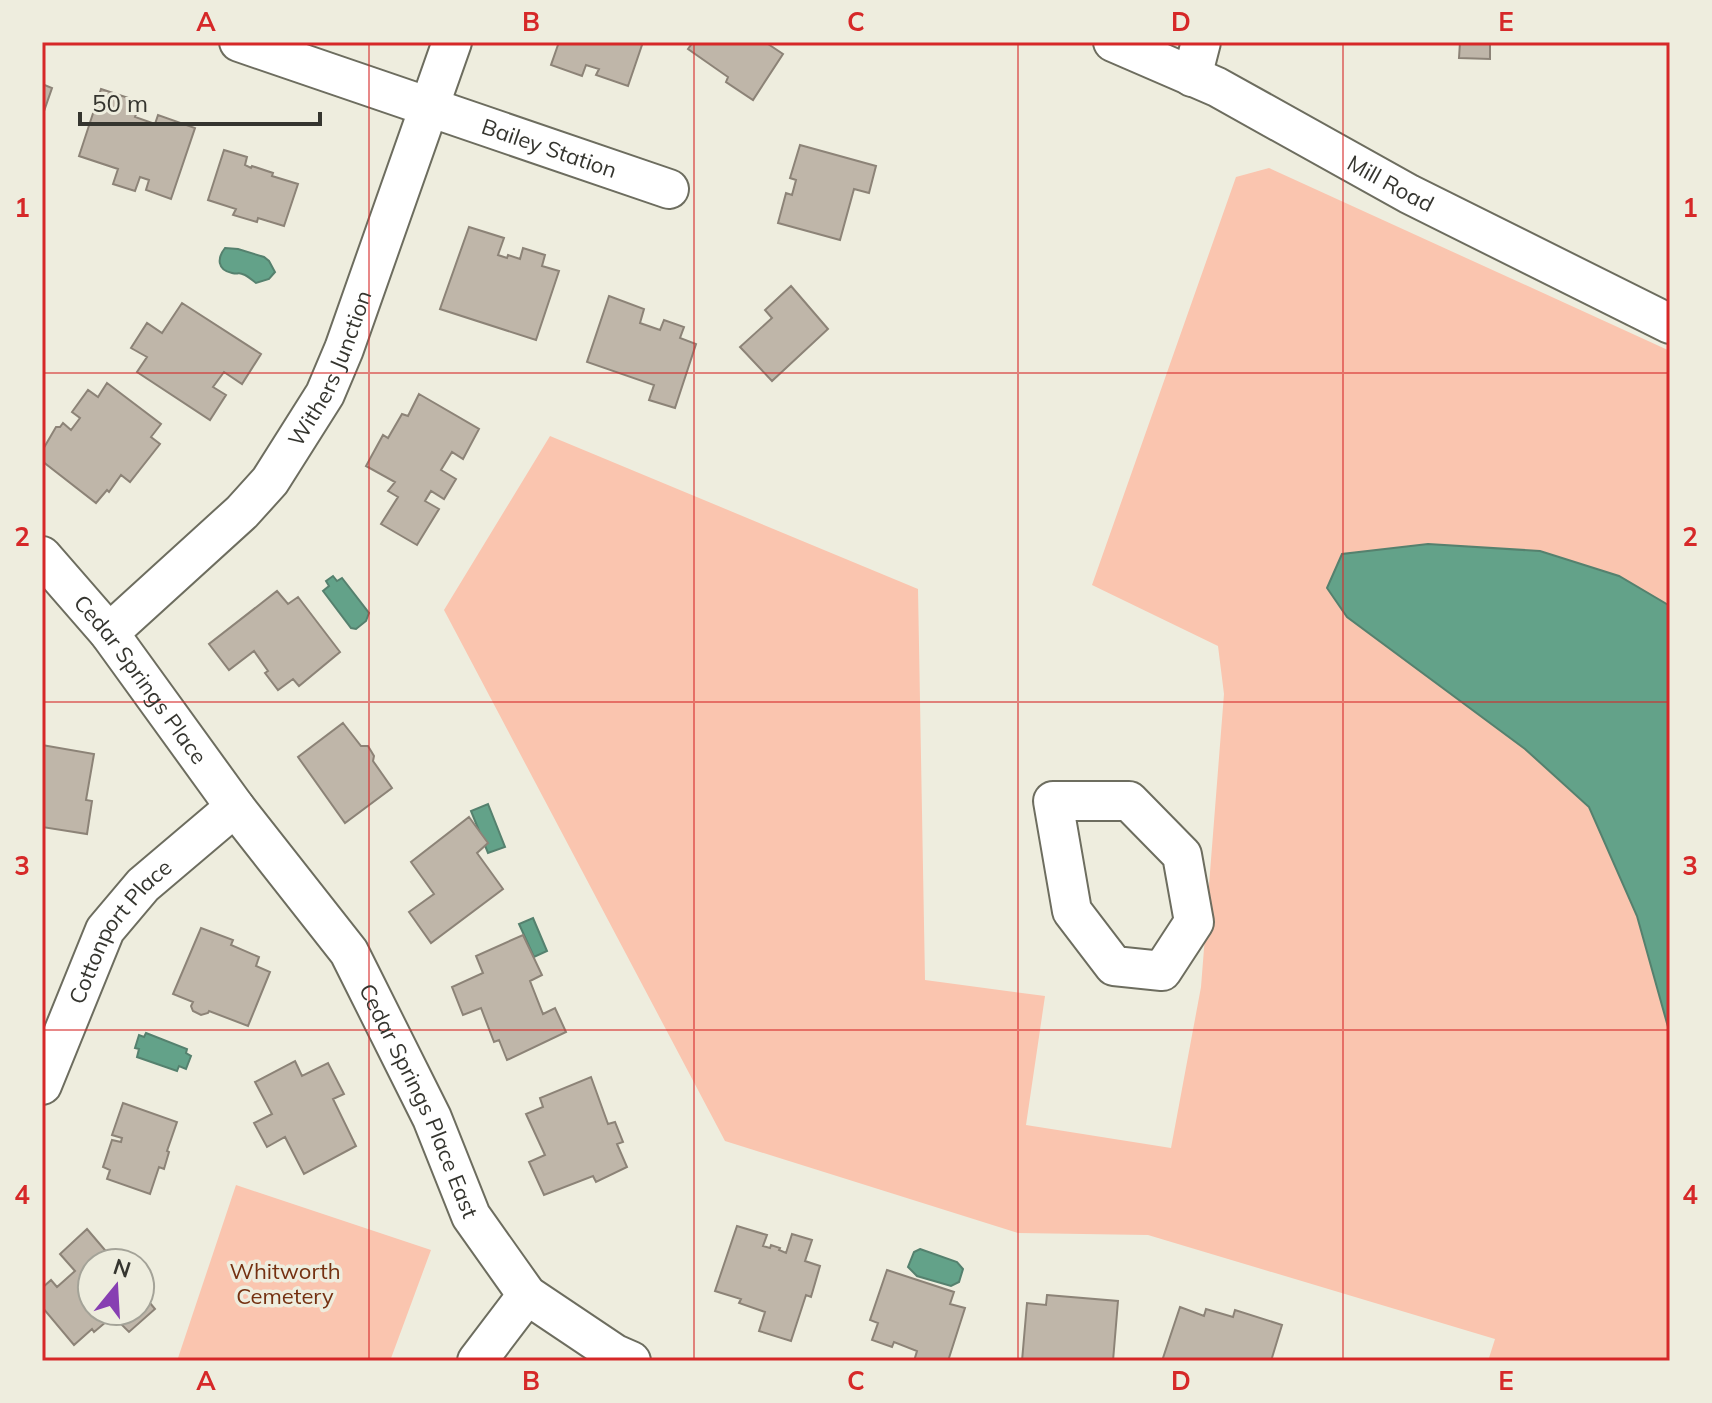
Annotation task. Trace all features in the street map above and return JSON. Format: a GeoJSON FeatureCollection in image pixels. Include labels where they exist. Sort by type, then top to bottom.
{"type":"FeatureCollection","features":[{"type":"Feature","properties":{"kind":"street","name":"Bailey Station"},"geometry":{"type":"LineString","coordinates":[[239,42],[669,189]]}},
{"type":"Feature","properties":{"kind":"street","name":"Withers Junction"},"geometry":{"type":"LineString","coordinates":[[109,633],[242,512],[270,481],[325,394],[344,349],[452,42]]}},
{"type":"Feature","properties":{"kind":"street","name":"Mill Road"},"geometry":{"type":"LineString","coordinates":[[1113,42],[1196,59],[1217,87],[1409,194],[1670,324]]}},
{"type":"Feature","properties":{"kind":"street","name":"Cedar Springs Place"},"geometry":{"type":"LineString","coordinates":[[42,556],[109,633],[235,807]]}},
{"type":"Feature","properties":{"kind":"street"},"geometry":{"type":"LineString","coordinates":[[1053,801],[1129,801],[1182,855],[1194,922],[1162,971],[1114,966],[1072,911],[1053,801]]}},
{"type":"Feature","properties":{"kind":"street","name":"Cottonport Place"},"geometry":{"type":"LineString","coordinates":[[42,1085],[105,930],[143,885],[235,807]]}},
{"type":"Feature","properties":{"kind":"street","name":"Cedar Springs Place East"},"geometry":{"type":"LineString","coordinates":[[235,807],[349,952],[432,1118],[471,1216],[527,1295],[615,1354],[631,1361]]}},
{"type":"Feature","properties":{"kind":"street"},"geometry":{"type":"LineString","coordinates":[[477,1361],[527,1295]]}},
{"type":"Feature","properties":{"kind":"green space"},"geometry":{"type":"Polygon","coordinates":[[[1269,168],[1670,351],[1670,1361],[1488,1361],[1495,1339],[1148,1235],[1018,1233],[725,1141],[444,610],[550,436],[918,589],[925,980],[1045,996],[1026,1125],[1171,1148],[1201,987],[1224,694],[1218,646],[1092,585],[1236,177],[1269,168]]]}},
{"type":"Feature","properties":{"kind":"green space","name":"Whitworth Cemetery"},"geometry":{"type":"Polygon","coordinates":[[[236,1185],[431,1250],[390,1361],[177,1361],[236,1185]]]}},
{"type":"Feature","properties":{"kind":"shaded area"},"geometry":{"type":"Polygon","coordinates":[[[225,248],[264,257],[275,272],[269,279],[256,283],[242,274],[227,271],[220,263],[225,248]]]}},
{"type":"Feature","properties":{"kind":"shaded area"},"geometry":{"type":"Polygon","coordinates":[[[1428,544],[1540,551],[1619,576],[1670,606],[1670,1034],[1637,916],[1589,807],[1525,749],[1347,617],[1327,588],[1342,554],[1428,544]]]}},
{"type":"Feature","properties":{"kind":"shaded area"},"geometry":{"type":"Polygon","coordinates":[[[333,576],[337,581],[342,578],[369,613],[366,621],[356,629],[351,628],[323,591],[329,586],[326,581],[333,576]]]}},
{"type":"Feature","properties":{"kind":"shaded area"},"geometry":{"type":"Polygon","coordinates":[[[488,804],[505,847],[488,853],[471,811],[488,804]]]}},
{"type":"Feature","properties":{"kind":"shaded area"},"geometry":{"type":"Polygon","coordinates":[[[533,918],[547,951],[534,957],[519,924],[533,918]]]}},
{"type":"Feature","properties":{"kind":"shaded area"},"geometry":{"type":"Polygon","coordinates":[[[146,1033],[187,1049],[186,1053],[191,1056],[186,1069],[179,1066],[177,1071],[137,1057],[139,1049],[135,1048],[139,1035],[144,1037],[146,1033]]]}},
{"type":"Feature","properties":{"kind":"shaded area"},"geometry":{"type":"Polygon","coordinates":[[[920,1249],[957,1262],[963,1269],[959,1282],[951,1286],[917,1276],[908,1267],[914,1252],[920,1249]]]}},
{"type":"Feature","properties":{"kind":"building"},"geometry":{"type":"Polygon","coordinates":[[[559,42],[643,42],[628,86],[596,75],[599,69],[586,65],[582,76],[551,65],[559,42]]]}},
{"type":"Feature","properties":{"kind":"building"},"geometry":{"type":"Polygon","coordinates":[[[693,42],[765,42],[783,54],[753,100],[726,82],[728,77],[688,49],[693,42]]]}},
{"type":"Feature","properties":{"kind":"building"},"geometry":{"type":"Polygon","coordinates":[[[1460,42],[1490,42],[1490,59],[1459,58],[1460,42]]]}},
{"type":"Feature","properties":{"kind":"building"},"geometry":{"type":"Polygon","coordinates":[[[42,84],[52,88],[42,117],[42,84]]]}},
{"type":"Feature","properties":{"kind":"building"},"geometry":{"type":"Polygon","coordinates":[[[101,89],[141,102],[135,117],[155,124],[158,115],[195,128],[171,199],[146,190],[149,180],[140,177],[135,191],[113,184],[118,169],[79,156],[101,89]]]}},
{"type":"Feature","properties":{"kind":"building"},"geometry":{"type":"Polygon","coordinates":[[[800,145],[876,166],[869,193],[854,189],[840,240],[778,223],[786,193],[792,195],[796,180],[790,178],[800,145]]]}},
{"type":"Feature","properties":{"kind":"building"},"geometry":{"type":"Polygon","coordinates":[[[224,150],[247,157],[245,165],[251,168],[298,184],[284,226],[233,215],[236,209],[208,200],[224,150]]]}},
{"type":"Feature","properties":{"kind":"building"},"geometry":{"type":"Polygon","coordinates":[[[469,227],[504,238],[498,255],[520,259],[523,248],[545,255],[542,266],[559,271],[536,340],[440,309],[469,227]]]}},
{"type":"Feature","properties":{"kind":"building"},"geometry":{"type":"Polygon","coordinates":[[[791,286],[828,329],[772,381],[740,347],[772,318],[765,310],[791,286]]]}},
{"type":"Feature","properties":{"kind":"building"},"geometry":{"type":"Polygon","coordinates":[[[609,296],[644,309],[640,323],[660,330],[664,320],[684,327],[680,338],[696,344],[675,408],[649,400],[654,385],[587,362],[609,296]]]}},
{"type":"Feature","properties":{"kind":"building"},"geometry":{"type":"Polygon","coordinates":[[[182,303],[261,354],[242,384],[224,372],[213,387],[226,395],[210,420],[137,372],[147,357],[131,348],[147,323],[162,333],[182,303]]]}},
{"type":"Feature","properties":{"kind":"building"},"geometry":{"type":"Polygon","coordinates":[[[107,383],[161,424],[151,437],[160,444],[130,482],[121,475],[96,503],[42,461],[42,451],[56,427],[63,423],[71,430],[80,418],[72,412],[88,390],[98,397],[107,383]]]}},
{"type":"Feature","properties":{"kind":"building"},"geometry":{"type":"Polygon","coordinates":[[[419,394],[479,429],[463,459],[452,452],[441,470],[456,479],[444,499],[431,491],[425,501],[439,509],[417,545],[381,524],[398,497],[388,491],[395,482],[366,466],[383,435],[388,438],[402,414],[408,416],[419,394]]]}},
{"type":"Feature","properties":{"kind":"building"},"geometry":{"type":"Polygon","coordinates":[[[277,591],[288,604],[298,597],[340,652],[299,686],[293,679],[278,690],[254,651],[229,670],[209,644],[277,591]]]}},
{"type":"Feature","properties":{"kind":"building"},"geometry":{"type":"Polygon","coordinates":[[[343,723],[361,746],[368,746],[374,756],[373,761],[392,788],[345,823],[298,757],[343,723]]]}},
{"type":"Feature","properties":{"kind":"building"},"geometry":{"type":"Polygon","coordinates":[[[42,745],[94,754],[86,800],[92,801],[87,834],[42,827],[42,745]]]}},
{"type":"Feature","properties":{"kind":"building"},"geometry":{"type":"Polygon","coordinates":[[[469,817],[488,843],[477,853],[503,889],[431,943],[409,912],[434,894],[411,862],[469,817]]]}},
{"type":"Feature","properties":{"kind":"building"},"geometry":{"type":"Polygon","coordinates":[[[201,928],[233,940],[231,945],[259,957],[256,966],[270,972],[248,1026],[209,1011],[201,1015],[193,1011],[193,1002],[173,994],[201,928]]]}},
{"type":"Feature","properties":{"kind":"building"},"geometry":{"type":"Polygon","coordinates":[[[523,935],[542,975],[530,981],[543,1014],[555,1008],[566,1032],[507,1060],[499,1040],[494,1042],[481,1008],[463,1015],[452,987],[483,973],[476,956],[523,935]]]}},
{"type":"Feature","properties":{"kind":"building"},"geometry":{"type":"Polygon","coordinates":[[[295,1061],[302,1076],[328,1063],[344,1094],[333,1099],[356,1146],[304,1174],[285,1137],[267,1147],[254,1123],[272,1114],[255,1082],[295,1061]]]}},
{"type":"Feature","properties":{"kind":"building"},"geometry":{"type":"Polygon","coordinates":[[[591,1077],[608,1124],[615,1122],[623,1142],[617,1144],[627,1167],[596,1182],[593,1176],[544,1195],[529,1162],[545,1155],[526,1114],[543,1107],[540,1098],[591,1077]]]}},
{"type":"Feature","properties":{"kind":"building"},"geometry":{"type":"Polygon","coordinates":[[[123,1103],[177,1122],[164,1169],[159,1167],[150,1194],[107,1179],[110,1170],[103,1167],[112,1140],[121,1142],[122,1138],[112,1135],[123,1103]]]}},
{"type":"Feature","properties":{"kind":"building"},"geometry":{"type":"Polygon","coordinates":[[[737,1226],[767,1235],[763,1246],[770,1248],[771,1245],[786,1253],[792,1234],[812,1240],[805,1261],[820,1266],[811,1297],[806,1295],[791,1341],[759,1331],[765,1312],[739,1303],[741,1299],[715,1291],[737,1226]]]}},
{"type":"Feature","properties":{"kind":"building"},"geometry":{"type":"Polygon","coordinates":[[[87,1229],[102,1247],[76,1247],[76,1327],[100,1327],[94,1332],[92,1329],[74,1345],[42,1307],[42,1288],[51,1280],[57,1287],[75,1271],[60,1254],[87,1229]]]}},
{"type":"Feature","properties":{"kind":"building"},"geometry":{"type":"Polygon","coordinates":[[[887,1270],[954,1292],[950,1304],[965,1308],[948,1361],[914,1361],[917,1351],[894,1342],[892,1347],[872,1340],[878,1323],[870,1320],[887,1270]]]}},
{"type":"Feature","properties":{"kind":"building"},"geometry":{"type":"Polygon","coordinates":[[[1047,1295],[1118,1301],[1113,1361],[1022,1361],[1027,1303],[1046,1305],[1047,1295]]]}},
{"type":"Feature","properties":{"kind":"building"},"geometry":{"type":"Polygon","coordinates":[[[1180,1307],[1204,1316],[1206,1309],[1233,1317],[1235,1310],[1282,1325],[1271,1361],[1162,1361],[1180,1307]]]}}]}
